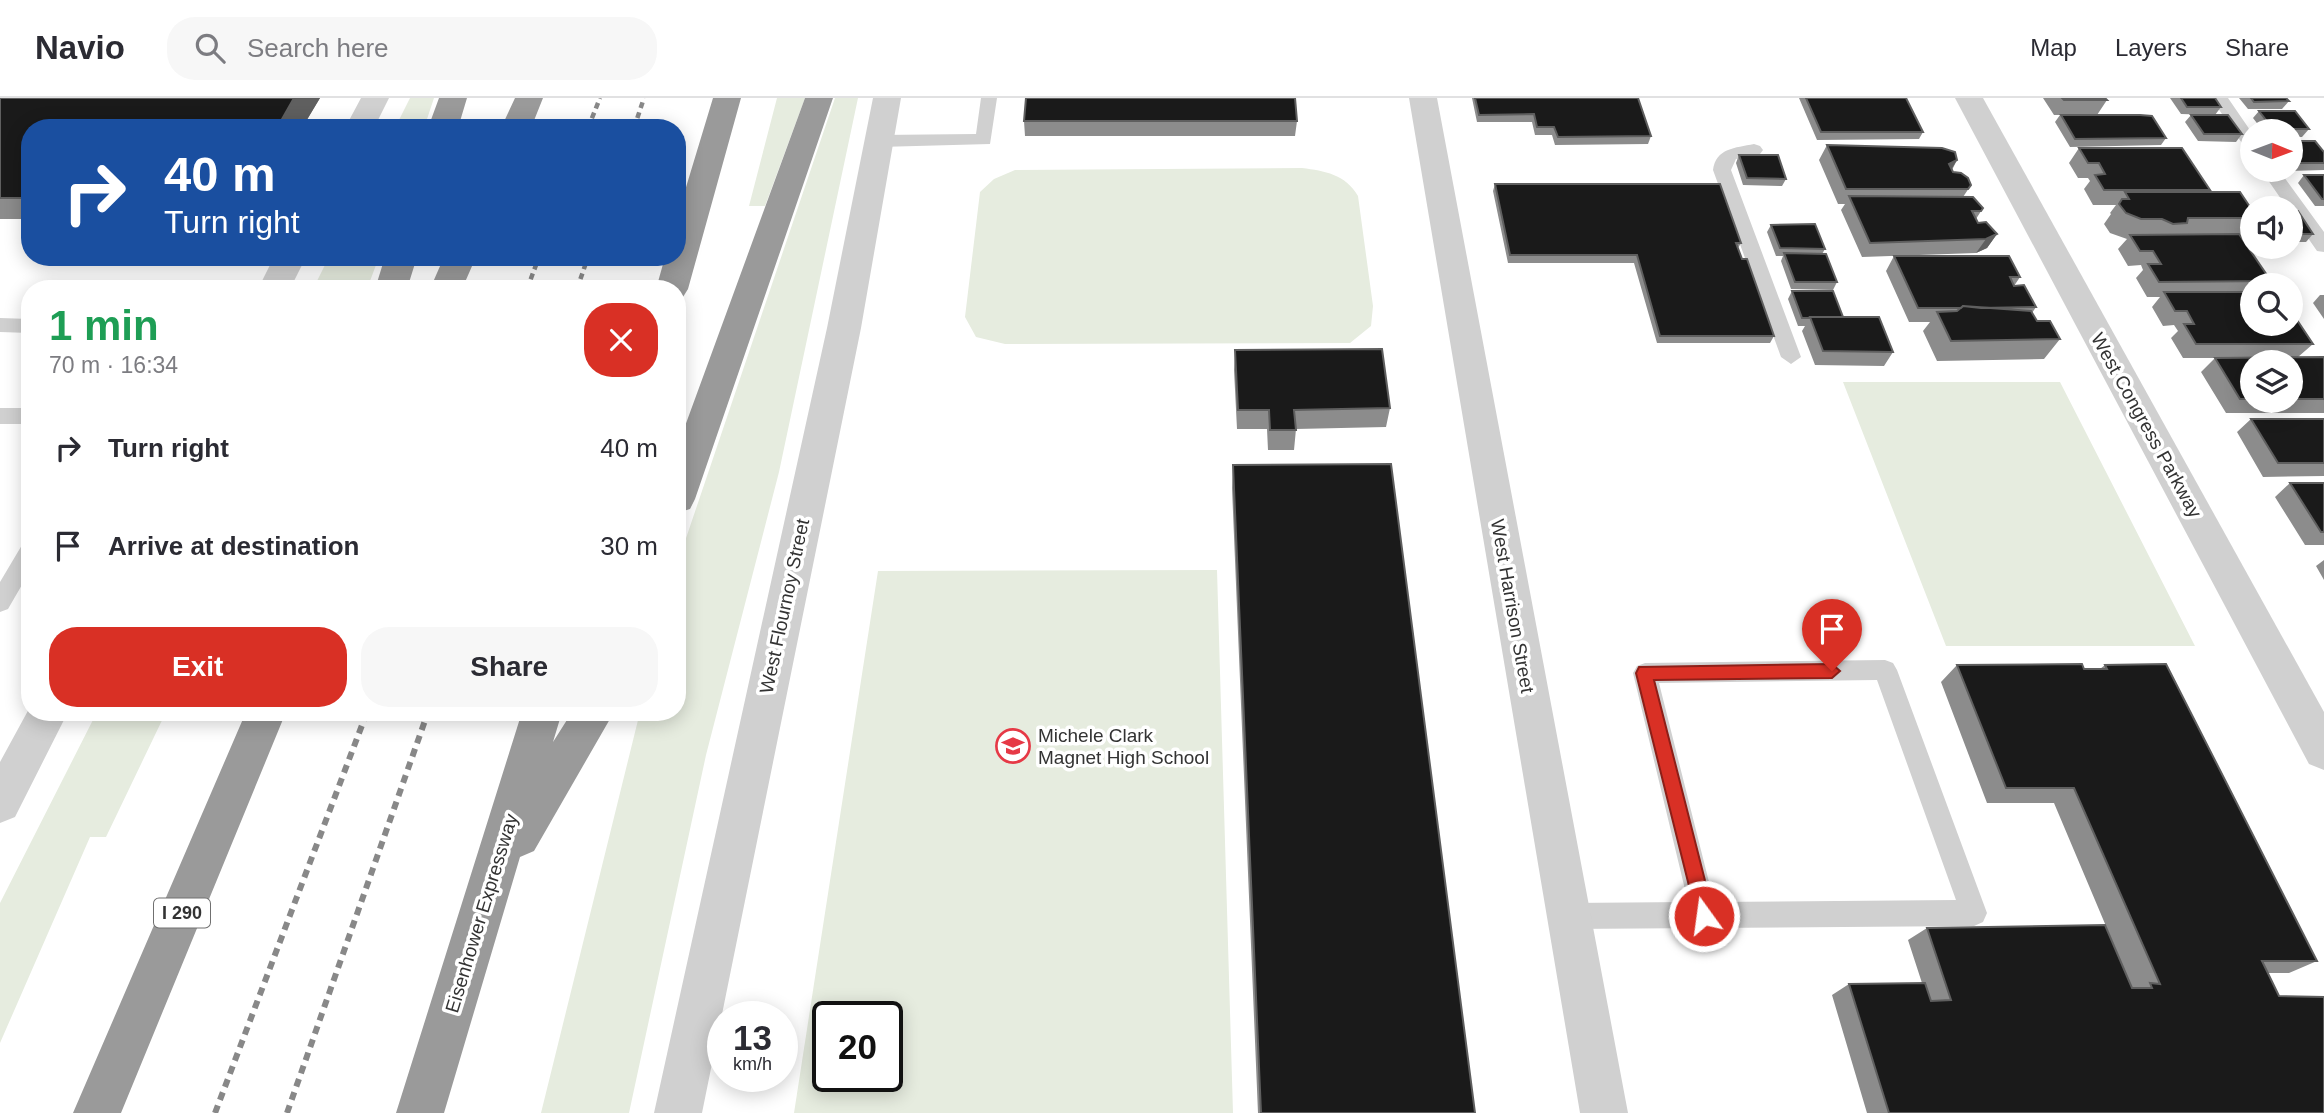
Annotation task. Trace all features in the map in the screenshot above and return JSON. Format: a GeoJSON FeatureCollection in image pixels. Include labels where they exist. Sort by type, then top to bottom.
{"type":"FeatureCollection","features":[{"type":"Feature","properties":{"kind":"highway"},"geometry":{"type":"LineString","coordinates":[[446,119],[453,98]]}},
{"type":"Feature","properties":{"kind":"highway"},"geometry":{"type":"LineString","coordinates":[[520,119],[529,98]]}},
{"type":"Feature","properties":{"kind":"highway"},"geometry":{"type":"LineString","coordinates":[[686,240],[727,98]]}},
{"type":"Feature","properties":{"kind":"highway"},"geometry":{"type":"LineString","coordinates":[[686,474],[819,98]]}},
{"type":"Feature","properties":{"kind":"highway","name":"I 290"},"geometry":{"type":"LineString","coordinates":[[97,1113],[262,721]]}},
{"type":"Feature","properties":{"kind":"highway","name":"Eisenhower Expressway"},"geometry":{"type":"LineString","coordinates":[[420,1113],[539,721]]}},
{"type":"Feature","properties":{"kind":"highway"},"geometry":{"type":"LineString","coordinates":[[488,887],[589,721]]}},
{"type":"Feature","properties":{"kind":"street"},"geometry":{"type":"LineString","coordinates":[[364,119],[375,98]]}},
{"type":"Feature","properties":{"kind":"street","name":"West Flournoy Street"},"geometry":{"type":"LineString","coordinates":[[678,1113],[841,341],[887,98]]}},
{"type":"Feature","properties":{"kind":"street","name":"West Harrison Street"},"geometry":{"type":"LineString","coordinates":[[1423,98],[1604,1113]]}},
{"type":"Feature","properties":{"kind":"street","name":"West Congress Parkway"},"geometry":{"type":"LineString","coordinates":[[1969,98],[2324,751]]}},
{"type":"Feature","properties":{"kind":"street"},"geometry":{"type":"LineString","coordinates":[[0,803],[43,721]]}},
{"type":"Feature","properties":{"kind":"lane"},"geometry":{"type":"LineString","coordinates":[[879,141],[984,139],[989,98]]}},
{"type":"Feature","properties":{"kind":"lane"},"geometry":{"type":"LineString","coordinates":[[2218,98],[2240,128]]}},
{"type":"Feature","properties":{"kind":"lane"},"geometry":{"type":"LineString","coordinates":[[1754,150],[1731,154],[1723,160],[1722,170],[1791,357]]}},
{"type":"Feature","properties":{"kind":"lane"},"geometry":{"type":"LineString","coordinates":[[2279,182],[2324,246]]}},
{"type":"Feature","properties":{"kind":"lane"},"geometry":{"type":"LineString","coordinates":[[0,325],[21,326]]}},
{"type":"Feature","properties":{"kind":"lane"},"geometry":{"type":"LineString","coordinates":[[0,416],[21,416]]}},
{"type":"Feature","properties":{"kind":"lane"},"geometry":{"type":"LineString","coordinates":[[0,602],[21,566]]}},
{"type":"Feature","properties":{"kind":"lane"},"geometry":{"type":"LineString","coordinates":[[1568,916],[1704,916],[1974,913],[1885,670],[1644,673],[1704,916]]}},
{"type":"Feature","properties":{"kind":"shaded area"},"geometry":{"type":"Polygon","coordinates":[[[410,98],[434,98],[427,119],[400,119],[410,98]]]}},
{"type":"Feature","properties":{"kind":"shaded area"},"geometry":{"type":"Polygon","coordinates":[[[777,98],[805,98],[765,206],[749,206],[777,98]]]}},
{"type":"Feature","properties":{"kind":"shaded area"},"geometry":{"type":"Polygon","coordinates":[[[835,98],[858,98],[779,472],[706,755],[629,1113],[541,1113],[638,721],[686,721],[686,538],[835,98]]]}},
{"type":"Feature","properties":{"kind":"shaded area"},"geometry":{"type":"Polygon","coordinates":[[[1302,168],[1341,178],[1358,196],[1373,306],[1371,326],[1350,343],[1005,344],[976,337],[965,317],[980,192],[994,179],[1015,170],[1302,168]]]}},
{"type":"Feature","properties":{"kind":"shaded area"},"geometry":{"type":"Polygon","coordinates":[[[324,266],[376,266],[370,280],[318,280],[324,266]]]}},
{"type":"Feature","properties":{"kind":"shaded area"},"geometry":{"type":"Polygon","coordinates":[[[1843,382],[2060,382],[2195,646],[1946,646],[1843,382]]]}},
{"type":"Feature","properties":{"kind":"shaded area"},"geometry":{"type":"Polygon","coordinates":[[[1217,570],[1233,1113],[794,1113],[878,571],[1217,570]]]}},
{"type":"Feature","properties":{"kind":"shaded area"},"geometry":{"type":"Polygon","coordinates":[[[92,721],[162,721],[106,837],[90,837],[0,1043],[0,903],[92,721]]]}},
{"type":"Feature","properties":{"kind":"building"},"geometry":{"type":"Polygon","coordinates":[[[0,98],[294,98],[282,119],[21,119],[21,198],[0,198],[0,98]]]}},
{"type":"Feature","properties":{"kind":"building"},"geometry":{"type":"Polygon","coordinates":[[[1026,98],[1295,98],[1297,121],[1024,121],[1026,98]]]}},
{"type":"Feature","properties":{"kind":"building"},"geometry":{"type":"Polygon","coordinates":[[[1475,98],[1638,98],[1651,136],[1558,137],[1554,127],[1537,127],[1534,114],[1479,115],[1475,98]]]}},
{"type":"Feature","properties":{"kind":"building"},"geometry":{"type":"Polygon","coordinates":[[[1806,98],[1906,98],[1923,132],[1821,132],[1806,98]]]}},
{"type":"Feature","properties":{"kind":"building"},"geometry":{"type":"Polygon","coordinates":[[[2062,98],[2105,98],[2107,100],[2064,100],[2062,98]]]}},
{"type":"Feature","properties":{"kind":"building"},"geometry":{"type":"Polygon","coordinates":[[[2181,98],[2215,98],[2221,107],[2187,107],[2181,98]]]}},
{"type":"Feature","properties":{"kind":"building"},"geometry":{"type":"Polygon","coordinates":[[[2251,98],[2286,98],[2289,101],[2254,102],[2251,98]]]}},
{"type":"Feature","properties":{"kind":"building"},"geometry":{"type":"Polygon","coordinates":[[[2259,111],[2295,111],[2301,119],[2265,119],[2259,111]]]}},
{"type":"Feature","properties":{"kind":"building"},"geometry":{"type":"Polygon","coordinates":[[[2061,115],[2152,116],[2166,138],[2075,139],[2061,115]]]}},
{"type":"Feature","properties":{"kind":"building"},"geometry":{"type":"Polygon","coordinates":[[[2191,115],[2228,115],[2240,131],[2240,134],[2204,134],[2191,115]]]}},
{"type":"Feature","properties":{"kind":"building"},"geometry":{"type":"Polygon","coordinates":[[[2303,141],[2315,141],[2324,152],[2324,163],[2303,163],[2303,141]]]}},
{"type":"Feature","properties":{"kind":"building"},"geometry":{"type":"Polygon","coordinates":[[[1827,145],[1942,148],[1955,152],[1957,160],[1949,164],[1953,172],[1968,178],[1971,185],[1968,189],[1846,189],[1827,145]]]}},
{"type":"Feature","properties":{"kind":"building"},"geometry":{"type":"Polygon","coordinates":[[[2079,148],[2182,148],[2210,190],[2104,190],[2095,175],[2105,174],[2099,163],[2088,163],[2079,148]]]}},
{"type":"Feature","properties":{"kind":"building"},"geometry":{"type":"Polygon","coordinates":[[[1739,155],[1778,155],[1786,179],[1747,178],[1739,155]]]}},
{"type":"Feature","properties":{"kind":"building"},"geometry":{"type":"Polygon","coordinates":[[[2304,175],[2324,175],[2324,199],[2322,199],[2304,175]]]}},
{"type":"Feature","properties":{"kind":"building"},"geometry":{"type":"Polygon","coordinates":[[[1495,184],[1720,184],[1741,243],[1736,243],[1742,259],[1747,259],[1774,336],[1660,336],[1637,255],[1510,255],[1495,184]]]}},
{"type":"Feature","properties":{"kind":"building"},"geometry":{"type":"Polygon","coordinates":[[[2125,192],[2240,192],[2243,196],[2240,196],[2240,218],[2188,218],[2187,223],[2173,224],[2162,219],[2141,219],[2126,213],[2119,204],[2122,199],[2129,199],[2125,192]]]}},
{"type":"Feature","properties":{"kind":"building"},"geometry":{"type":"Polygon","coordinates":[[[1849,196],[1973,197],[1983,208],[1981,211],[1972,211],[1978,223],[1986,222],[1997,234],[1986,239],[1870,243],[1849,196]]]}},
{"type":"Feature","properties":{"kind":"building"},"geometry":{"type":"Polygon","coordinates":[[[2303,219],[2313,234],[2303,234],[2303,219]]]}},
{"type":"Feature","properties":{"kind":"building"},"geometry":{"type":"Polygon","coordinates":[[[1815,224],[1825,249],[1780,248],[1771,225],[1815,224]]]}},
{"type":"Feature","properties":{"kind":"building"},"geometry":{"type":"Polygon","coordinates":[[[2239,234],[2240,259],[2256,259],[2266,273],[2240,273],[2240,281],[2159,282],[2148,264],[2161,264],[2153,251],[2140,251],[2130,235],[2239,234]]]}},
{"type":"Feature","properties":{"kind":"building"},"geometry":{"type":"Polygon","coordinates":[[[1784,253],[1826,254],[1837,282],[1795,282],[1784,253]]]}},
{"type":"Feature","properties":{"kind":"building"},"geometry":{"type":"Polygon","coordinates":[[[1894,256],[2009,256],[2020,277],[2010,277],[2014,286],[2024,285],[2036,307],[1918,308],[1894,256]]]}},
{"type":"Feature","properties":{"kind":"building"},"geometry":{"type":"Polygon","coordinates":[[[1792,291],[1833,291],[1843,317],[1802,318],[1792,291]]]}},
{"type":"Feature","properties":{"kind":"building"},"geometry":{"type":"Polygon","coordinates":[[[2164,292],[2240,292],[2240,336],[2303,336],[2303,329],[2313,344],[2196,344],[2184,324],[2194,324],[2187,311],[2175,311],[2164,292]]]}},
{"type":"Feature","properties":{"kind":"building"},"geometry":{"type":"Polygon","coordinates":[[[1963,306],[2031,311],[2037,321],[2050,321],[2060,339],[1951,341],[1937,312],[1957,311],[1963,306]]]}},
{"type":"Feature","properties":{"kind":"building"},"geometry":{"type":"Polygon","coordinates":[[[1810,317],[1879,317],[1893,352],[1823,351],[1810,317]]]}},
{"type":"Feature","properties":{"kind":"building"},"geometry":{"type":"Polygon","coordinates":[[[1382,349],[1390,408],[1294,410],[1296,430],[1270,430],[1269,410],[1238,410],[1235,350],[1382,349]]]}},
{"type":"Feature","properties":{"kind":"building"},"geometry":{"type":"Polygon","coordinates":[[[2303,357],[2324,357],[2324,399],[2303,399],[2303,357]]]}},
{"type":"Feature","properties":{"kind":"building"},"geometry":{"type":"Polygon","coordinates":[[[2215,358],[2240,358],[2240,399],[2215,358]]]}},
{"type":"Feature","properties":{"kind":"building"},"geometry":{"type":"Polygon","coordinates":[[[2251,419],[2324,419],[2324,463],[2278,463],[2251,419]]]}},
{"type":"Feature","properties":{"kind":"building"},"geometry":{"type":"Polygon","coordinates":[[[1391,464],[1475,1113],[1261,1113],[1233,465],[1391,464]]]}},
{"type":"Feature","properties":{"kind":"building"},"geometry":{"type":"Polygon","coordinates":[[[2290,483],[2324,483],[2324,532],[2321,532],[2290,483]]]}},
{"type":"Feature","properties":{"kind":"building"},"geometry":{"type":"Polygon","coordinates":[[[2082,664],[2084,669],[2107,669],[2105,665],[2166,664],[2317,961],[2262,961],[2279,996],[2324,997],[2324,1113],[1889,1113],[1849,984],[1925,983],[1931,1001],[1951,1000],[1927,928],[2105,925],[2132,988],[2152,988],[2150,983],[2160,984],[2074,788],[2006,788],[1957,665],[2082,664]]]}},
{"type":"Feature","properties":{"kind":"railway"},"geometry":{"type":"LineString","coordinates":[[592,119],[600,98]]}},
{"type":"Feature","properties":{"kind":"railway"},"geometry":{"type":"LineString","coordinates":[[637,119],[644,98]]}},
{"type":"Feature","properties":{"kind":"railway"},"geometry":{"type":"LineString","coordinates":[[530,280],[536,266]]}},
{"type":"Feature","properties":{"kind":"railway"},"geometry":{"type":"LineString","coordinates":[[580,280],[585,266]]}},
{"type":"Feature","properties":{"kind":"railway"},"geometry":{"type":"LineString","coordinates":[[215,1113],[364,721]]}},
{"type":"Feature","properties":{"kind":"railway"},"geometry":{"type":"LineString","coordinates":[[287,1113],[425,721]]}},
{"type":"Feature","properties":{"kind":"place","name":"Michele Clark Magnet High School"},"geometry":{"type":"Point","coordinates":[1013,746]}},
{"type":"Feature","properties":{"kind":"route"},"geometry":{"type":"LineString","coordinates":[[1704,916],[1644,673],[1832,671]]}}]}
